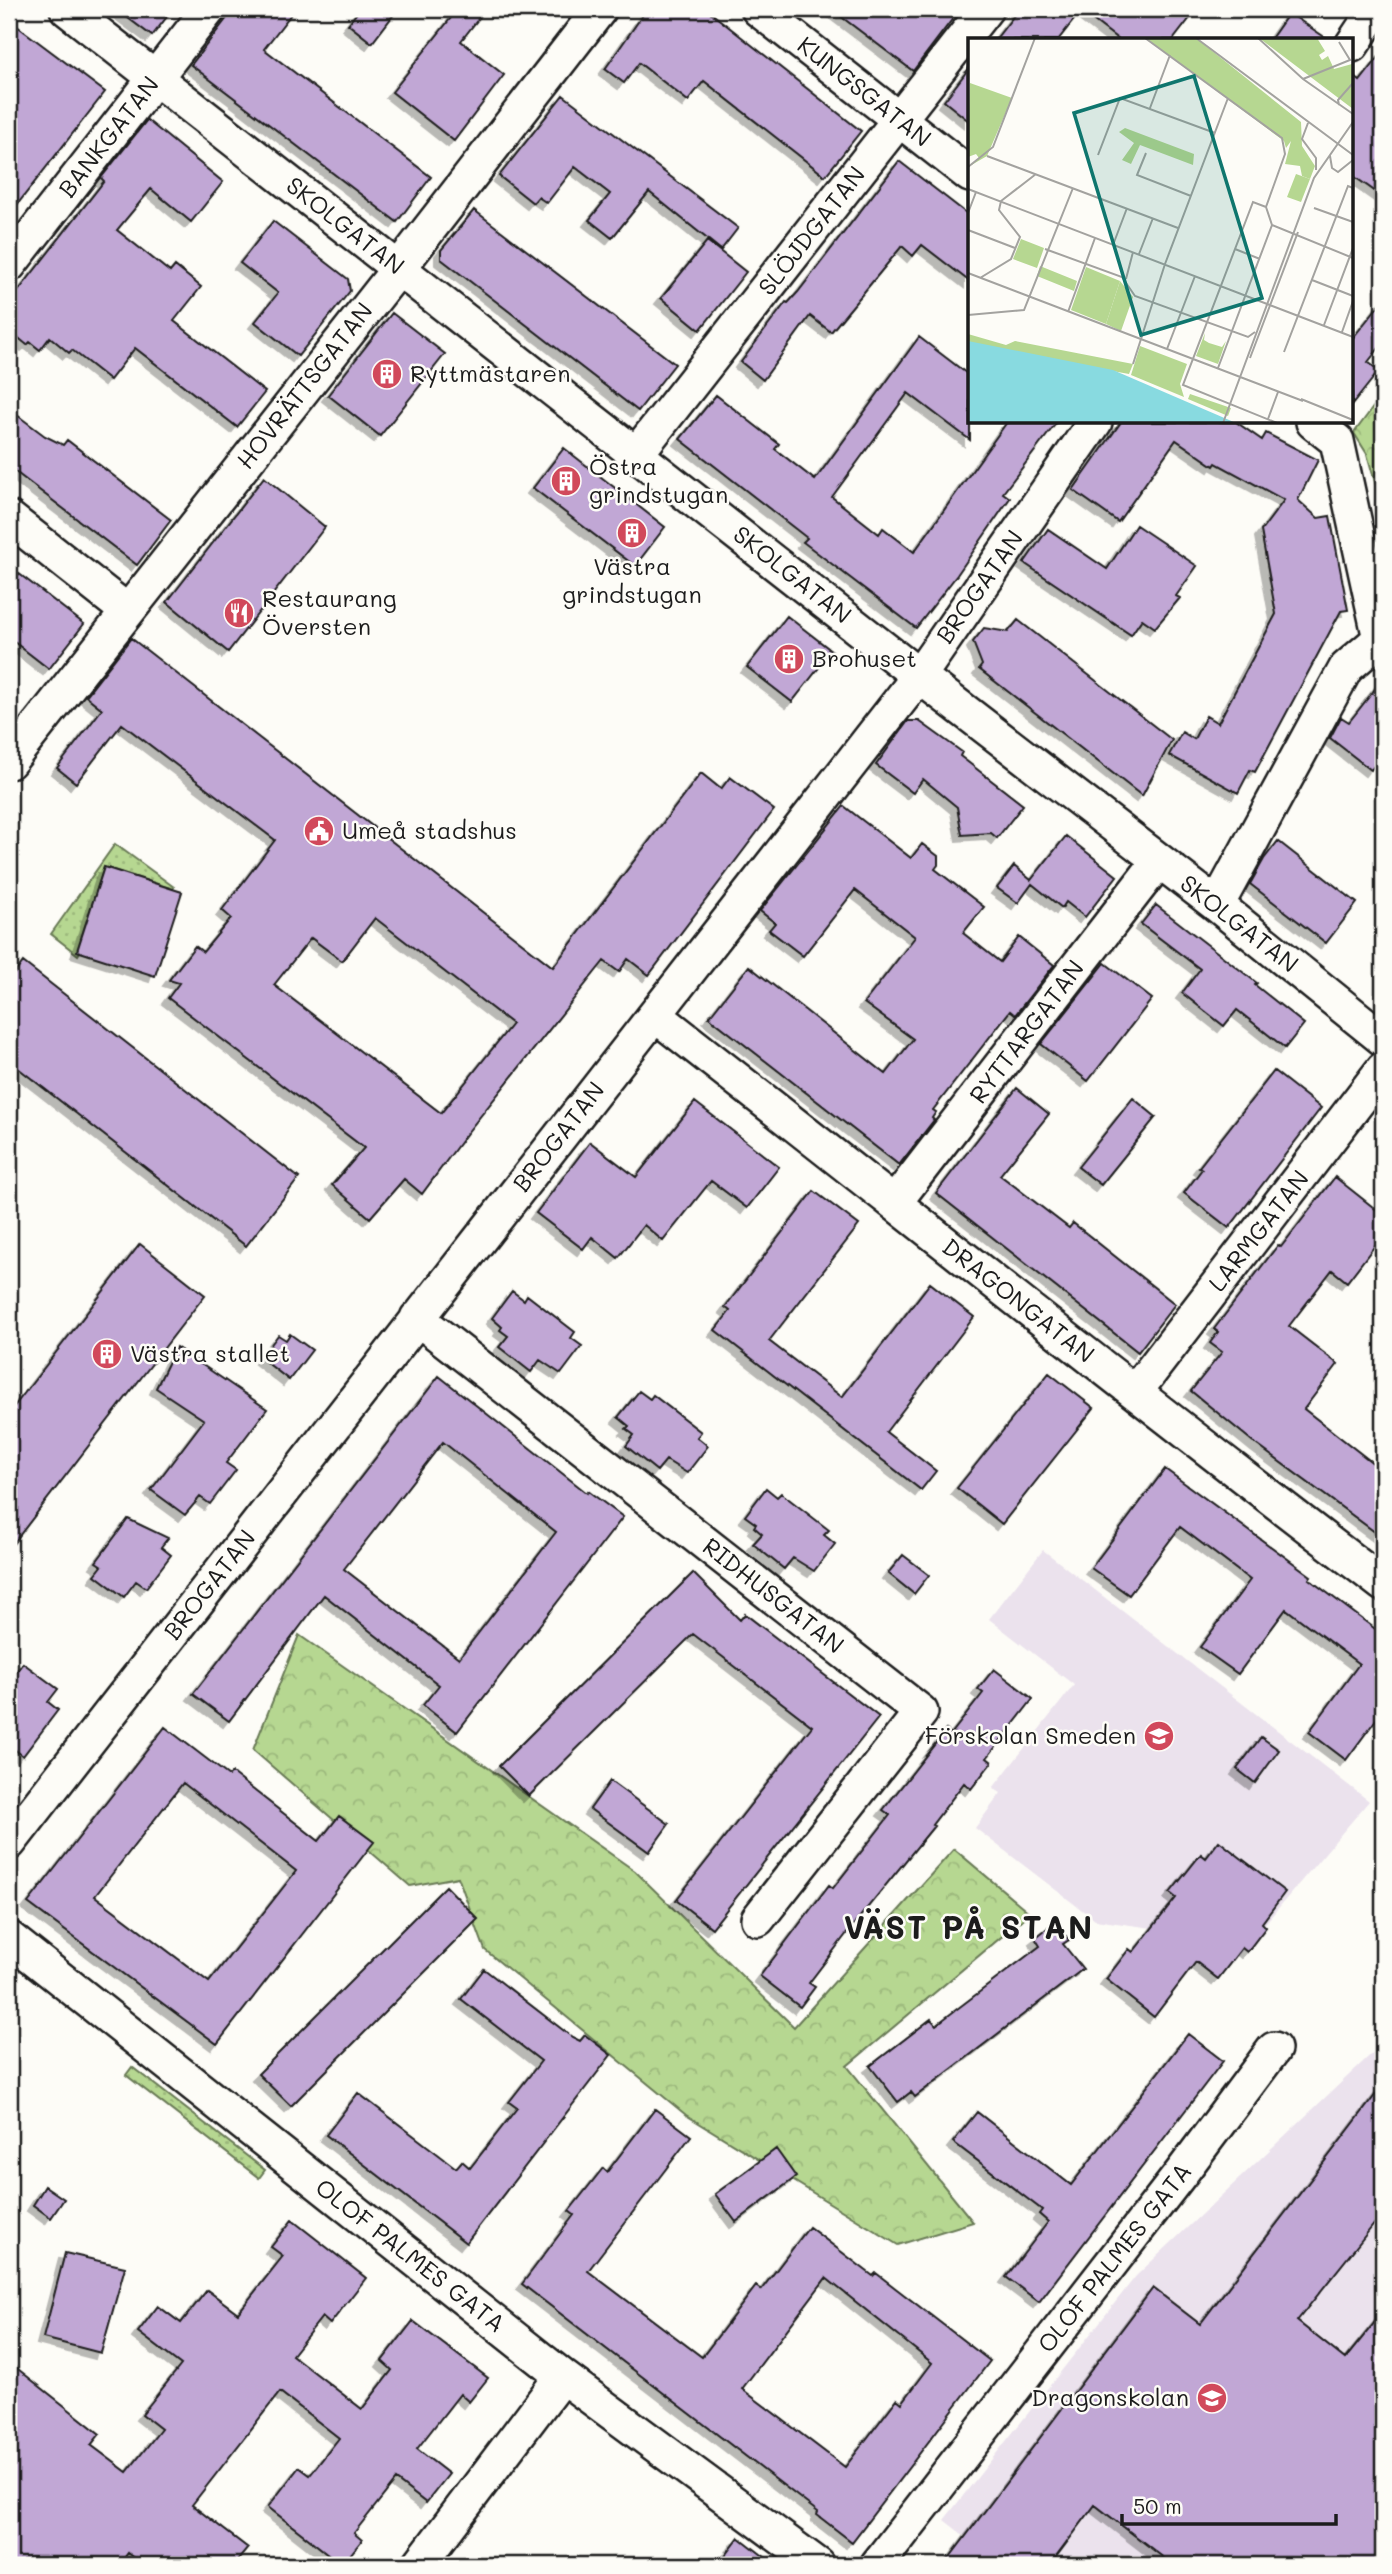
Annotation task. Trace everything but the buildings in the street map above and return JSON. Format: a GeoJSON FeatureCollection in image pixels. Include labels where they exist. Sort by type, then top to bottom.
{"type":"FeatureCollection","features":[{"type":"Feature","properties":{"kind":"street","name":"SKOLGATAN"},"geometry":{"type":"LineString","coordinates":[[67,9],[919,676],[1217,905],[1383,1039]]}},
{"type":"Feature","properties":{"kind":"street","name":"BANKGATAN"},"geometry":{"type":"LineString","coordinates":[[9,265],[209,9]]}},
{"type":"Feature","properties":{"kind":"street","name":"HOVRÄTTSGATAN"},"geometry":{"type":"LineString","coordinates":[[9,762],[600,9]]}},
{"type":"Feature","properties":{"kind":"street","name":"KUNGSGATAN"},"geometry":{"type":"LineString","coordinates":[[758,9],[968,173]]}},
{"type":"Feature","properties":{"kind":"street","name":"SLÖJDGATAN"},"geometry":{"type":"LineString","coordinates":[[637,453],[986,9]]}},
{"type":"Feature","properties":{"kind":"street"},"geometry":{"type":"LineString","coordinates":[[1354,41],[1376,9]]}},
{"type":"Feature","properties":{"kind":"street","name":"BROGATAN"},"geometry":{"type":"LineString","coordinates":[[9,1843],[919,676],[1094,424]]}},
{"type":"Feature","properties":{"kind":"street"},"geometry":{"type":"LineString","coordinates":[[1217,905],[1346,668],[1382,642],[1337,441],[1316,424]]}},
{"type":"Feature","properties":{"kind":"street"},"geometry":{"type":"LineString","coordinates":[[9,518],[127,611]]}},
{"type":"Feature","properties":{"kind":"street","name":"RYTTARGATAN"},"geometry":{"type":"LineString","coordinates":[[895,1202],[1158,862]]}},
{"type":"Feature","properties":{"kind":"street","name":"DRAGONGATAN"},"geometry":{"type":"LineString","coordinates":[[655,1015],[895,1202],[1013,1299],[1383,1584]]}},
{"type":"Feature","properties":{"kind":"street","name":"LARMGATAN"},"geometry":{"type":"LineString","coordinates":[[1135,1392],[1383,1069]]}},
{"type":"Feature","properties":{"kind":"street","name":"RIDHUSGATAN"},"geometry":{"type":"LineString","coordinates":[[416,1318],[921,1712],[758,1919]]}},
{"type":"Feature","properties":{"kind":"street","name":"OLOF PALMES GATA"},"geometry":{"type":"LineString","coordinates":[[9,1938],[562,2376],[818,2565]]}},
{"type":"Feature","properties":{"kind":"street","name":"OLOF PALMES GATA"},"geometry":{"type":"LineString","coordinates":[[877,2565],[1274,2049]]}},
{"type":"Feature","properties":{"kind":"street"},"geometry":{"type":"LineString","coordinates":[[419,2565],[562,2376]]}},
{"type":"Feature","properties":{"kind":"shaded area","name":"Förskolan Smeden"},"geometry":{"type":"Polygon","coordinates":[[[1043,1550],[1369,1801],[1218,1979],[1152,1928],[1095,1920],[975,1828],[1001,1793],[993,1788],[1074,1685],[989,1619],[1043,1550]]]}},
{"type":"Feature","properties":{"kind":"shaded area","name":"Dragonskolan"},"geometry":{"type":"Polygon","coordinates":[[[1383,2043],[1383,2565],[1002,2565],[944,2520],[1136,2276],[1383,2043]]]}},
{"type":"Feature","properties":{"kind":"green space"},"geometry":{"type":"Polygon","coordinates":[[[1383,394],[1383,510],[1367,454],[1354,433],[1383,394]]]}},
{"type":"Feature","properties":{"kind":"green space"},"geometry":{"type":"Polygon","coordinates":[[[115,844],[174,887],[173,889],[104,867],[77,950],[80,952],[78,955],[51,934],[115,844]]]}},
{"type":"Feature","properties":{"kind":"green space"},"geometry":{"type":"Polygon","coordinates":[[[299,1635],[635,1871],[794,2027],[954,1849],[1030,1913],[847,2066],[973,2222],[898,2245],[686,2115],[485,1950],[458,1877],[410,1886],[253,1750],[299,1635]]]}},
{"type":"Feature","properties":{"kind":"green space"},"geometry":{"type":"Polygon","coordinates":[[[132,2067],[265,2170],[259,2178],[126,2075],[132,2067]]]}},
{"type":"Feature","properties":{"kind":"place","name":"Ryttmästaren"},"geometry":{"type":"Point","coordinates":[387,374]}},
{"type":"Feature","properties":{"kind":"place","name":"Östra grindstugan"},"geometry":{"type":"Point","coordinates":[566,481]}},
{"type":"Feature","properties":{"kind":"place","name":"Västra grindstugan"},"geometry":{"type":"Point","coordinates":[632,533]}},
{"type":"Feature","properties":{"kind":"place","name":"Restaurang Översten"},"geometry":{"type":"Point","coordinates":[239,613]}},
{"type":"Feature","properties":{"kind":"place","name":"Brohuset"},"geometry":{"type":"Point","coordinates":[789,659]}},
{"type":"Feature","properties":{"kind":"place","name":"Umeå stadshus"},"geometry":{"type":"Point","coordinates":[319,831]}},
{"type":"Feature","properties":{"kind":"place","name":"Västra stallet"},"geometry":{"type":"Point","coordinates":[107,1354]}},
{"type":"Feature","properties":{"kind":"place","name":"Förskolan Smeden"},"geometry":{"type":"Point","coordinates":[1159,1736]}},
{"type":"Feature","properties":{"kind":"place","name":"Dragonskolan"},"geometry":{"type":"Point","coordinates":[1212,2398]}},
{"type":"Feature","properties":{"kind":"district","name":"VÄST PÅ STAN"},"geometry":{"type":"Point","coordinates":[969,1928]}}]}
